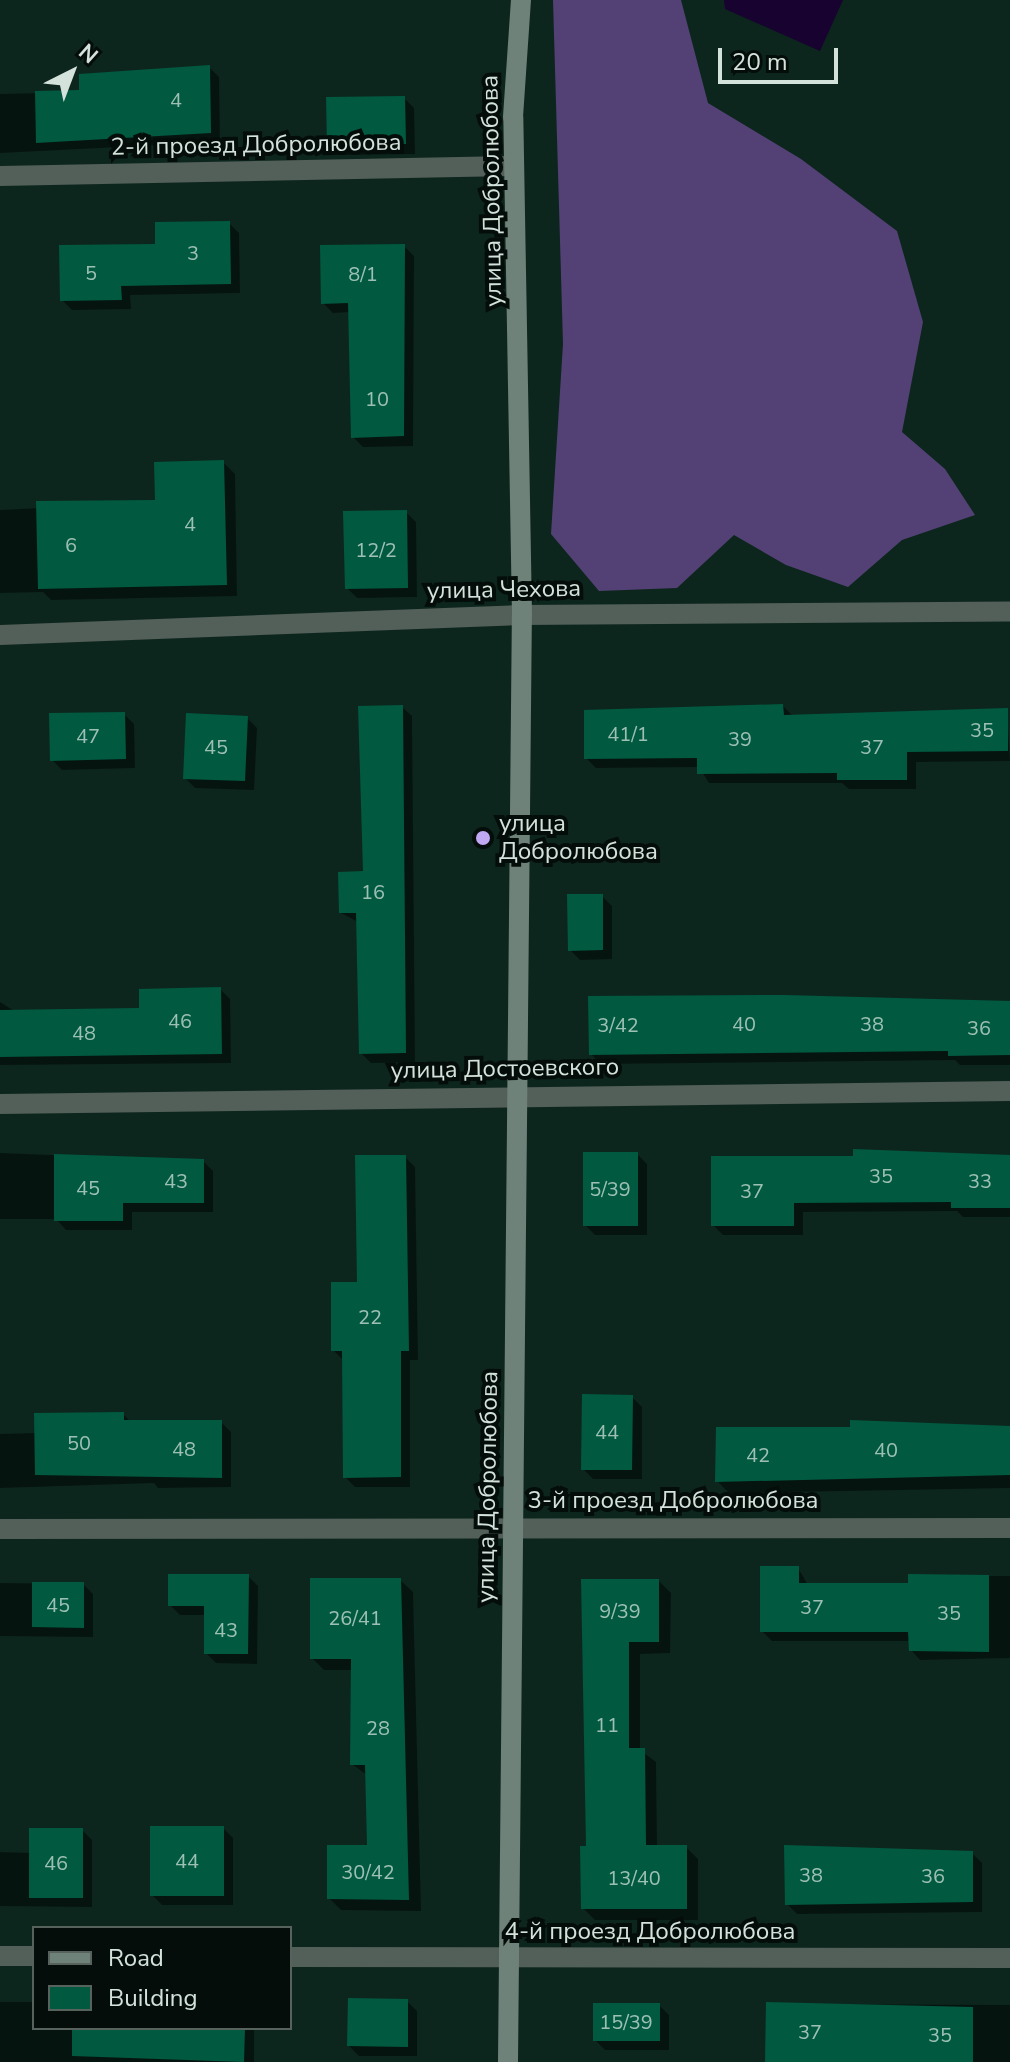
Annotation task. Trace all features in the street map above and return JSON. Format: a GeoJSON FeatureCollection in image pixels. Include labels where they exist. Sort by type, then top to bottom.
{"type":"FeatureCollection","features":[{"type":"Feature","properties":{"kind":"street","name":"улица Добролюбова"},"geometry":{"type":"LineString","coordinates":[[508,2062],[522,615],[514,166],[521,0]]}},
{"type":"Feature","properties":{"kind":"street","name":"2-й проезд Добролюбова"},"geometry":{"type":"LineString","coordinates":[[0,176],[514,166]]}},
{"type":"Feature","properties":{"kind":"street","name":"улица Чехова"},"geometry":{"type":"LineString","coordinates":[[0,635],[522,615],[1010,612]]}},
{"type":"Feature","properties":{"kind":"street","name":"улица Достоевского"},"geometry":{"type":"LineString","coordinates":[[0,1104],[1010,1091]]}},
{"type":"Feature","properties":{"kind":"street","name":"3-й проезд Добролюбова"},"geometry":{"type":"LineString","coordinates":[[0,1529],[1010,1528]]}},
{"type":"Feature","properties":{"kind":"street"},"geometry":{"type":"LineString","coordinates":[[0,1956],[32,1956]]}},
{"type":"Feature","properties":{"kind":"street","name":"4-й проезд Добролюбова"},"geometry":{"type":"LineString","coordinates":[[292,1957],[1010,1958]]}},
{"type":"Feature","properties":{"kind":"shaded area"},"geometry":{"type":"Polygon","coordinates":[[[553,0],[681,0],[708,103],[801,159],[897,231],[923,322],[902,432],[945,469],[975,515],[902,540],[848,587],[786,565],[734,535],[677,588],[599,591],[551,534],[563,344],[553,0]]]}},
{"type":"Feature","properties":{"kind":"shaded area"},"geometry":{"type":"Polygon","coordinates":[[[724,0],[843,0],[820,51],[725,9],[724,0]]]}},
{"type":"Feature","properties":{"kind":"building"},"geometry":{"type":"Polygon","coordinates":[[[210,65],[211,133],[36,143],[35,91],[79,90],[79,74],[210,65]]]}},
{"type":"Feature","properties":{"kind":"building"},"geometry":{"type":"Polygon","coordinates":[[[405,96],[406,144],[327,146],[326,97],[405,96]]]}},
{"type":"Feature","properties":{"kind":"building"},"geometry":{"type":"Polygon","coordinates":[[[230,221],[231,284],[121,286],[122,300],[60,301],[59,245],[155,244],[155,222],[230,221]]]}},
{"type":"Feature","properties":{"kind":"building"},"geometry":{"type":"Polygon","coordinates":[[[405,244],[404,436],[351,438],[348,303],[321,304],[320,245],[405,244]]]}},
{"type":"Feature","properties":{"kind":"building"},"geometry":{"type":"Polygon","coordinates":[[[224,460],[227,585],[38,589],[36,501],[155,500],[154,462],[224,460]]]}},
{"type":"Feature","properties":{"kind":"building"},"geometry":{"type":"Polygon","coordinates":[[[407,510],[408,588],[345,589],[343,511],[407,510]]]}},
{"type":"Feature","properties":{"kind":"building"},"geometry":{"type":"Polygon","coordinates":[[[783,704],[784,715],[1008,708],[1008,751],[907,752],[907,780],[837,780],[837,773],[697,774],[697,758],[584,759],[584,710],[783,704]]]}},
{"type":"Feature","properties":{"kind":"building"},"geometry":{"type":"Polygon","coordinates":[[[403,705],[406,1053],[359,1054],[356,913],[339,913],[338,872],[363,871],[358,706],[403,705]]]}},
{"type":"Feature","properties":{"kind":"building"},"geometry":{"type":"Polygon","coordinates":[[[125,712],[126,759],[50,761],[49,713],[125,712]]]}},
{"type":"Feature","properties":{"kind":"building"},"geometry":{"type":"Polygon","coordinates":[[[186,713],[248,716],[245,781],[183,779],[186,713]]]}},
{"type":"Feature","properties":{"kind":"building"},"geometry":{"type":"Polygon","coordinates":[[[567,894],[603,894],[603,950],[568,951],[567,894]]]}},
{"type":"Feature","properties":{"kind":"building"},"geometry":{"type":"Polygon","coordinates":[[[221,987],[222,1054],[0,1057],[0,1010],[139,1008],[139,989],[221,987]]]}},
{"type":"Feature","properties":{"kind":"building"},"geometry":{"type":"Polygon","coordinates":[[[784,995],[1010,1001],[1010,1055],[948,1056],[948,1051],[589,1055],[588,996],[784,995]]]}},
{"type":"Feature","properties":{"kind":"building"},"geometry":{"type":"Polygon","coordinates":[[[853,1149],[1010,1155],[1010,1208],[951,1208],[951,1202],[794,1203],[794,1226],[711,1226],[711,1156],[853,1156],[853,1149]]]}},
{"type":"Feature","properties":{"kind":"building"},"geometry":{"type":"Polygon","coordinates":[[[583,1152],[638,1152],[638,1226],[583,1226],[583,1152]]]}},
{"type":"Feature","properties":{"kind":"building"},"geometry":{"type":"Polygon","coordinates":[[[54,1154],[204,1159],[204,1203],[123,1203],[123,1221],[54,1221],[54,1154]]]}},
{"type":"Feature","properties":{"kind":"building"},"geometry":{"type":"Polygon","coordinates":[[[355,1155],[406,1155],[409,1351],[401,1351],[401,1477],[343,1478],[342,1351],[331,1351],[331,1282],[357,1282],[355,1155]]]}},
{"type":"Feature","properties":{"kind":"building"},"geometry":{"type":"Polygon","coordinates":[[[582,1394],[633,1395],[632,1470],[581,1470],[582,1394]]]}},
{"type":"Feature","properties":{"kind":"building"},"geometry":{"type":"Polygon","coordinates":[[[124,1412],[124,1420],[222,1420],[222,1478],[35,1475],[34,1413],[124,1412]]]}},
{"type":"Feature","properties":{"kind":"building"},"geometry":{"type":"Polygon","coordinates":[[[850,1420],[1010,1426],[1010,1475],[715,1482],[716,1427],[850,1427],[850,1420]]]}},
{"type":"Feature","properties":{"kind":"building"},"geometry":{"type":"Polygon","coordinates":[[[760,1566],[799,1566],[799,1583],[908,1583],[908,1574],[989,1575],[989,1652],[909,1651],[908,1632],[760,1632],[760,1566]]]}},
{"type":"Feature","properties":{"kind":"building"},"geometry":{"type":"Polygon","coordinates":[[[168,1574],[249,1574],[248,1654],[204,1654],[204,1606],[168,1606],[168,1574]]]}},
{"type":"Feature","properties":{"kind":"building"},"geometry":{"type":"Polygon","coordinates":[[[310,1578],[401,1578],[409,1900],[327,1899],[327,1845],[367,1845],[365,1765],[350,1765],[351,1659],[310,1659],[310,1578]]]}},
{"type":"Feature","properties":{"kind":"building"},"geometry":{"type":"Polygon","coordinates":[[[581,1579],[659,1579],[659,1642],[629,1642],[629,1748],[645,1748],[646,1845],[687,1845],[687,1909],[581,1909],[580,1846],[586,1846],[581,1579]]]}},
{"type":"Feature","properties":{"kind":"building"},"geometry":{"type":"Polygon","coordinates":[[[32,1582],[84,1582],[84,1628],[32,1627],[32,1582]]]}},
{"type":"Feature","properties":{"kind":"building"},"geometry":{"type":"Polygon","coordinates":[[[150,1826],[224,1826],[224,1896],[150,1896],[150,1826]]]}},
{"type":"Feature","properties":{"kind":"building"},"geometry":{"type":"Polygon","coordinates":[[[29,1828],[83,1828],[83,1898],[29,1898],[29,1828]]]}},
{"type":"Feature","properties":{"kind":"building"},"geometry":{"type":"Polygon","coordinates":[[[784,1845],[973,1851],[973,1902],[785,1905],[784,1845]]]}},
{"type":"Feature","properties":{"kind":"building"},"geometry":{"type":"Polygon","coordinates":[[[348,1998],[408,1999],[408,2047],[347,2046],[348,1998]]]}},
{"type":"Feature","properties":{"kind":"building"},"geometry":{"type":"Polygon","coordinates":[[[766,2002],[973,2007],[973,2062],[765,2062],[766,2002]]]}},
{"type":"Feature","properties":{"kind":"building"},"geometry":{"type":"Polygon","coordinates":[[[593,2003],[660,2003],[660,2041],[593,2041],[593,2003]]]}},
{"type":"Feature","properties":{"kind":"building"},"geometry":{"type":"Polygon","coordinates":[[[72,2030],[245,2030],[244,2062],[72,2056],[72,2030]]]}},
{"type":"Feature","properties":{"kind":"place","name":"улица Добролюбова"},"geometry":{"type":"Point","coordinates":[483,838]}}]}
